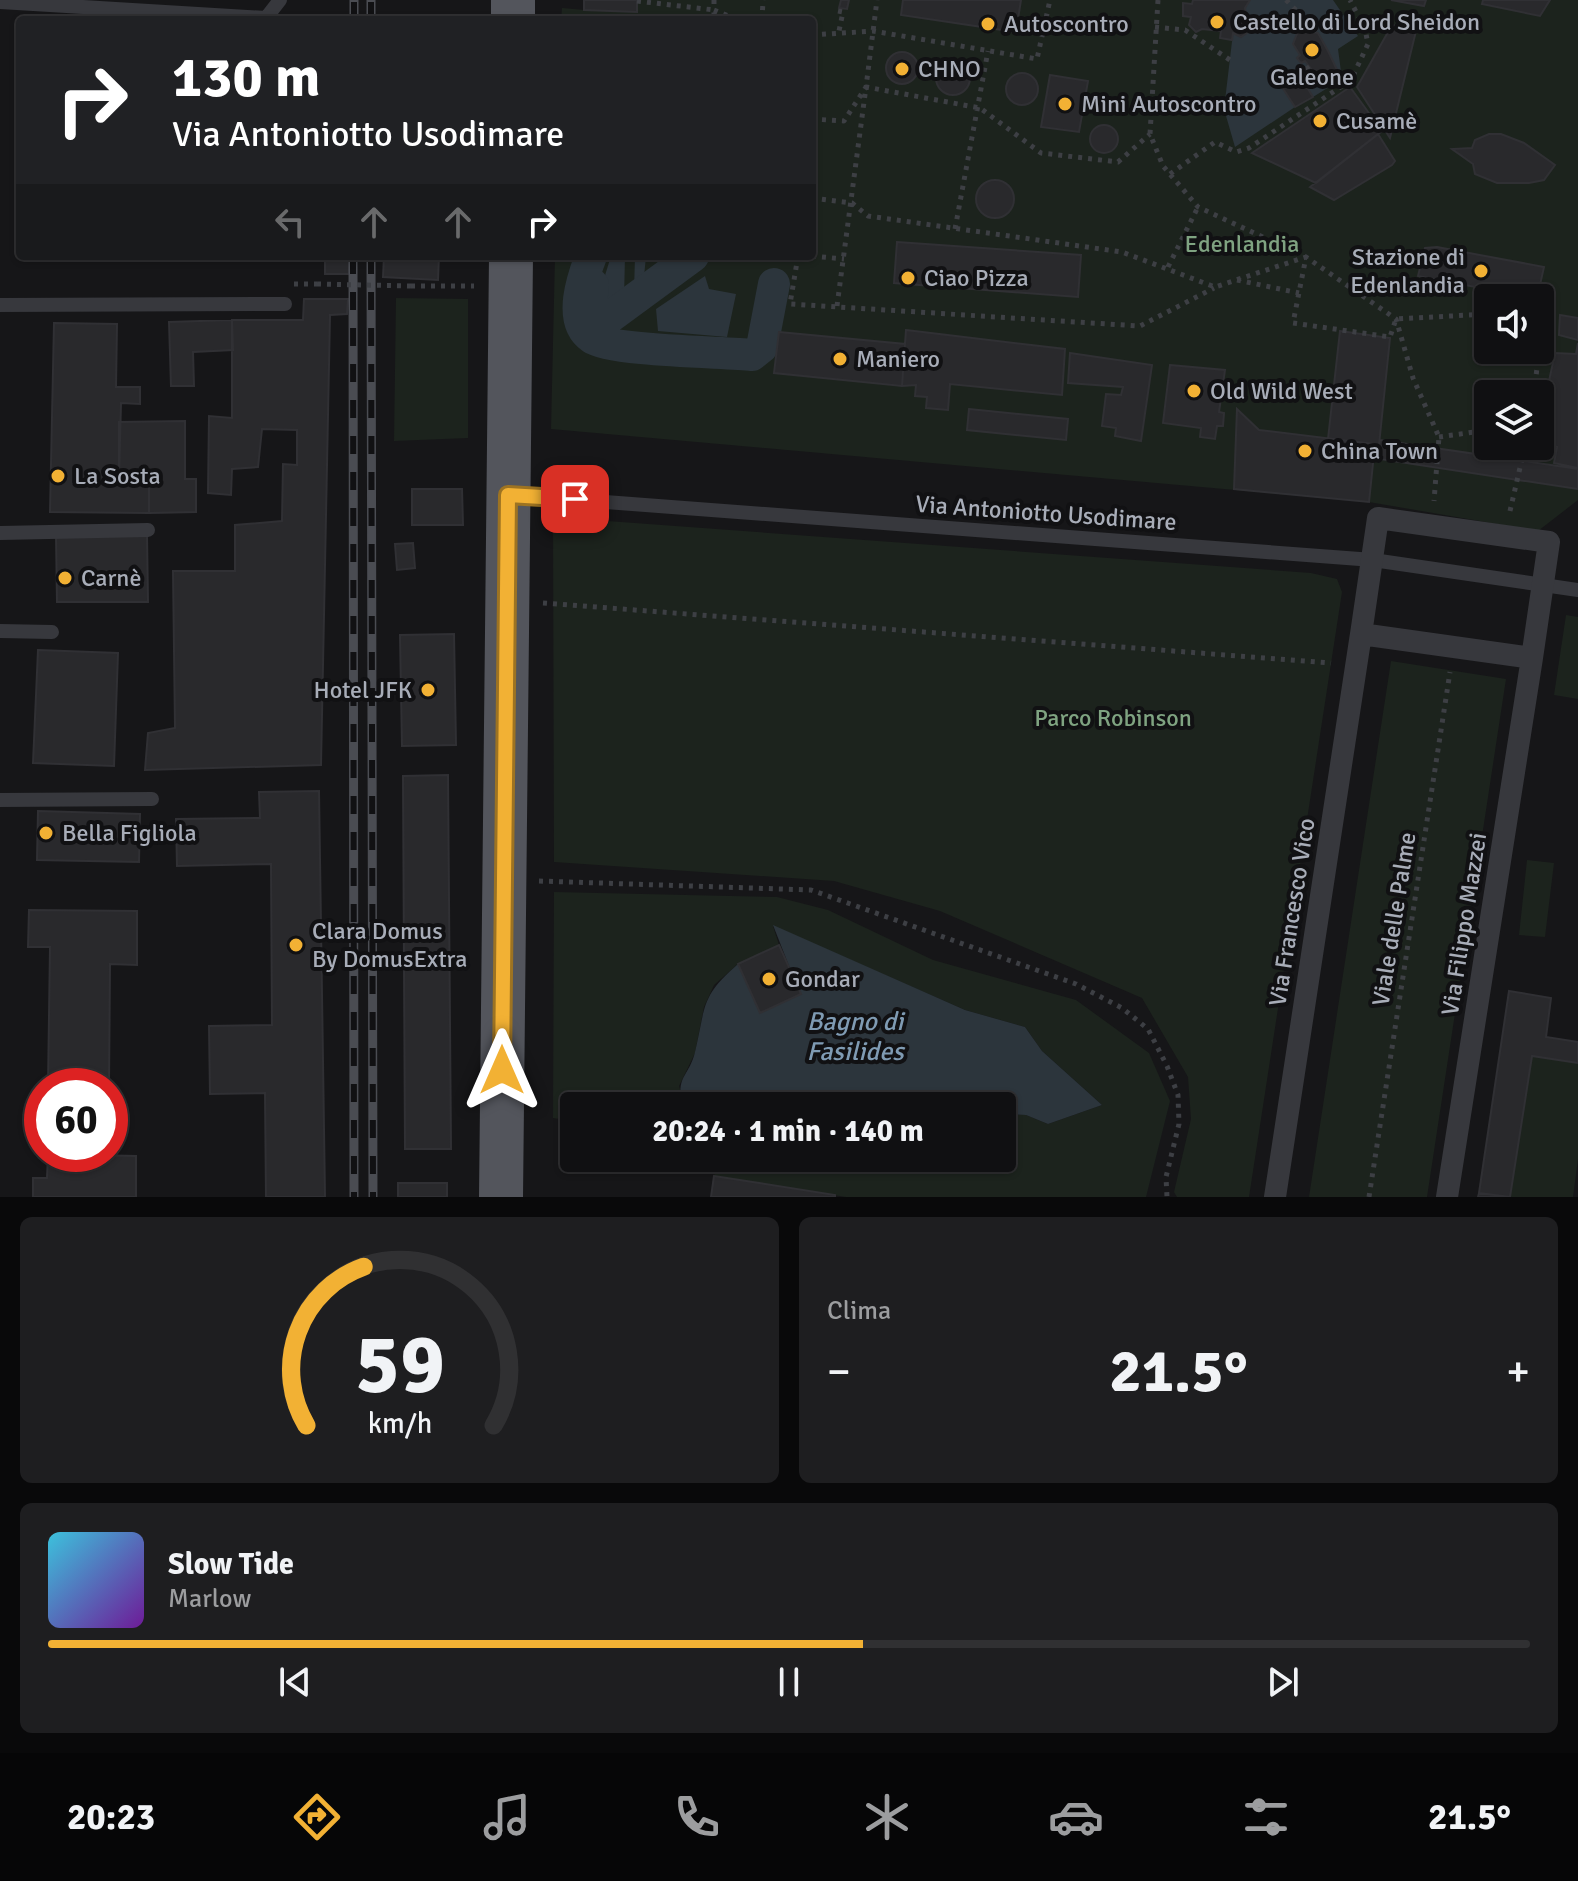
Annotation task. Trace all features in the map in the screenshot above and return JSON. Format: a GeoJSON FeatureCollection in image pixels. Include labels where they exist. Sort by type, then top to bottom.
{"type":"FeatureCollection","features":[{"type":"Feature","properties":{"kind":"main road"},"geometry":{"type":"LineString","coordinates":[[501,1197],[511,260]]}},
{"type":"Feature","properties":{"kind":"street","name":"Via Francesco Vico"},"geometry":{"type":"LineString","coordinates":[[1275,1197],[1378,518],[1433,526]]}},
{"type":"Feature","properties":{"kind":"street"},"geometry":{"type":"LineString","coordinates":[[1433,526],[1506,537]]}},
{"type":"Feature","properties":{"kind":"street","name":"Via Filippo Mazzei"},"geometry":{"type":"LineString","coordinates":[[1447,1197],[1549,542],[1506,537]]}},
{"type":"Feature","properties":{"kind":"street"},"geometry":{"type":"LineString","coordinates":[[1361,634],[1532,658]]}},
{"type":"Feature","properties":{"kind":"lane"},"geometry":{"type":"LineString","coordinates":[[268,16],[280,0]]}},
{"type":"Feature","properties":{"kind":"lane"},"geometry":{"type":"LineString","coordinates":[[0,2],[233,16]]}},
{"type":"Feature","properties":{"kind":"lane"},"geometry":{"type":"LineString","coordinates":[[0,305],[285,304]]}},
{"type":"Feature","properties":{"kind":"lane","name":"Via Antoniotto Usodimare"},"geometry":{"type":"LineString","coordinates":[[508,495],[1373,560],[1578,590]]}},
{"type":"Feature","properties":{"kind":"lane"},"geometry":{"type":"LineString","coordinates":[[0,533],[148,530]]}},
{"type":"Feature","properties":{"kind":"lane"},"geometry":{"type":"LineString","coordinates":[[0,631],[52,632]]}},
{"type":"Feature","properties":{"kind":"lane"},"geometry":{"type":"LineString","coordinates":[[0,800],[152,799]]}},
{"type":"Feature","properties":{"kind":"path"},"geometry":{"type":"LineString","coordinates":[[714,0],[714,16]]}},
{"type":"Feature","properties":{"kind":"path"},"geometry":{"type":"LineString","coordinates":[[837,306],[877,0]]}},
{"type":"Feature","properties":{"kind":"path"},"geometry":{"type":"LineString","coordinates":[[816,34],[873,31],[1037,59],[1050,0]]}},
{"type":"Feature","properties":{"kind":"path"},"geometry":{"type":"LineString","coordinates":[[1158,0],[1150,134],[1163,166],[1198,207],[1306,257],[1396,319],[1474,315]]}},
{"type":"Feature","properties":{"kind":"path"},"geometry":{"type":"LineString","coordinates":[[1286,0],[1318,33]]}},
{"type":"Feature","properties":{"kind":"path"},"geometry":{"type":"LineString","coordinates":[[1170,174],[1215,142],[1236,152],[1249,148],[1351,80],[1368,44],[1365,29],[1350,0]]}},
{"type":"Feature","properties":{"kind":"path"},"geometry":{"type":"LineString","coordinates":[[637,1],[714,10],[729,16]]}},
{"type":"Feature","properties":{"kind":"path"},"geometry":{"type":"LineString","coordinates":[[838,11],[843,12],[839,31]]}},
{"type":"Feature","properties":{"kind":"path"},"geometry":{"type":"LineString","coordinates":[[1155,27],[1185,30],[1230,60]]}},
{"type":"Feature","properties":{"kind":"path"},"geometry":{"type":"LineString","coordinates":[[955,229],[980,108],[988,51]]}},
{"type":"Feature","properties":{"kind":"path"},"geometry":{"type":"LineString","coordinates":[[1303,62],[1310,72],[1303,72]]}},
{"type":"Feature","properties":{"kind":"path"},"geometry":{"type":"LineString","coordinates":[[866,87],[980,108],[1041,153],[1118,162],[1150,134]]}},
{"type":"Feature","properties":{"kind":"path"},"geometry":{"type":"LineString","coordinates":[[816,119],[844,121],[866,87]]}},
{"type":"Feature","properties":{"kind":"path"},"geometry":{"type":"LineString","coordinates":[[816,198],[852,203],[868,216],[1122,252],[1215,287]]}},
{"type":"Feature","properties":{"kind":"path"},"geometry":{"type":"LineString","coordinates":[[1168,267],[1198,207]]}},
{"type":"Feature","properties":{"kind":"path"},"geometry":{"type":"LineString","coordinates":[[816,256],[844,259]]}},
{"type":"Feature","properties":{"kind":"path"},"geometry":{"type":"LineString","coordinates":[[797,260],[790,304],[1140,326],[1215,287],[1306,257]]}},
{"type":"Feature","properties":{"kind":"path"},"geometry":{"type":"LineString","coordinates":[[1306,257],[1293,323],[1390,337],[1396,319]]}},
{"type":"Feature","properties":{"kind":"path"},"geometry":{"type":"LineString","coordinates":[[1236,280],[1299,293]]}},
{"type":"Feature","properties":{"kind":"path"},"geometry":{"type":"LineString","coordinates":[[317,284],[474,286]]}},
{"type":"Feature","properties":{"kind":"path"},"geometry":{"type":"LineString","coordinates":[[1396,319],[1413,378],[1439,437],[1433,526]]}},
{"type":"Feature","properties":{"kind":"path"},"geometry":{"type":"LineString","coordinates":[[1439,437],[1474,432]]}},
{"type":"Feature","properties":{"kind":"path"},"geometry":{"type":"LineString","coordinates":[[1506,537],[1522,460]]}},
{"type":"Feature","properties":{"kind":"path"},"geometry":{"type":"LineString","coordinates":[[543,603],[1356,665]]}},
{"type":"Feature","properties":{"kind":"path","name":"Viale delle Palme"},"geometry":{"type":"LineString","coordinates":[[1369,1197],[1454,647]]}},
{"type":"Feature","properties":{"kind":"path"},"geometry":{"type":"LineString","coordinates":[[503,879],[811,890],[1076,984],[1122,1008],[1148,1029],[1167,1066],[1178,1095],[1179,1124],[1166,1177],[1167,1197]]}},
{"type":"Feature","properties":{"kind":"green space","name":"Edenlandia"},"geometry":{"type":"Polygon","coordinates":[[[584,0],[1578,0],[1578,500],[1538,531],[1369,502],[551,429],[555,260],[816,260],[816,16],[561,16],[562,8],[584,10],[584,0]]]}},
{"type":"Feature","properties":{"kind":"green space"},"geometry":{"type":"Polygon","coordinates":[[[396,298],[468,299],[468,438],[394,441],[396,298]]]}},
{"type":"Feature","properties":{"kind":"green space","name":"Parco Robinson"},"geometry":{"type":"Polygon","coordinates":[[[553,517],[1311,573],[1337,579],[1342,592],[1249,1197],[1177,1197],[1174,1192],[1191,1119],[1188,1077],[1142,998],[940,911],[834,881],[554,862],[553,517]]]}},
{"type":"Feature","properties":{"kind":"green space"},"geometry":{"type":"Polygon","coordinates":[[[1566,615],[1578,617],[1578,699],[1554,695],[1566,615]]]}},
{"type":"Feature","properties":{"kind":"green space"},"geometry":{"type":"Polygon","coordinates":[[[1391,661],[1506,679],[1427,1197],[1309,1197],[1391,661]]]}},
{"type":"Feature","properties":{"kind":"green space"},"geometry":{"type":"Polygon","coordinates":[[[1527,860],[1554,863],[1545,937],[1519,935],[1527,860]]]}},
{"type":"Feature","properties":{"kind":"green space"},"geometry":{"type":"Polygon","coordinates":[[[554,892],[777,897],[828,910],[933,960],[1076,1000],[1149,1053],[1170,1101],[1146,1197],[846,1197],[714,1176],[715,1172],[1016,1172],[1016,1115],[1026,1115],[1048,1124],[1102,1105],[1042,1051],[1025,1027],[965,1010],[773,926],[779,945],[738,964],[714,985],[704,1007],[695,1053],[679,1086],[681,1092],[560,1092],[560,1119],[553,1118],[554,892]]]}},
{"type":"Feature","properties":{"kind":"green space"},"geometry":{"type":"Polygon","coordinates":[[[1532,1056],[1578,1063],[1578,1159],[1573,1197],[1510,1197],[1532,1056]]]}},
{"type":"Feature","properties":{"kind":"water"},"geometry":{"type":"Polygon","coordinates":[[[1250,0],[1333,0],[1358,36],[1338,49],[1342,79],[1313,97],[1299,76],[1282,87],[1295,107],[1235,147],[1224,109],[1233,33],[1241,37],[1248,32],[1245,8],[1250,0]]]}},
{"type":"Feature","properties":{"kind":"water"},"geometry":{"type":"Polygon","coordinates":[[[610,260],[625,260],[624,299],[618,306],[598,298],[610,260]]]}},
{"type":"Feature","properties":{"kind":"water"},"geometry":{"type":"Polygon","coordinates":[[[635,260],[646,260],[644,277],[634,291],[635,260]]]}},
{"type":"Feature","properties":{"kind":"water"},"geometry":{"type":"Polygon","coordinates":[[[705,276],[709,289],[736,294],[727,337],[658,331],[656,309],[705,276]]]}},
{"type":"Feature","properties":{"kind":"water","name":"Bagno di Fasilides"},"geometry":{"type":"Polygon","coordinates":[[[773,925],[965,1010],[1025,1027],[1042,1051],[1102,1105],[1048,1124],[1026,1115],[1016,1115],[1016,1092],[681,1092],[695,1052],[706,1003],[717,985],[738,964],[760,1013],[800,994],[773,925]]]}},
{"type":"Feature","properties":{"kind":"building"},"geometry":{"type":"Polygon","coordinates":[[[584,0],[637,0],[637,12],[584,10],[584,0]]]}},
{"type":"Feature","properties":{"kind":"building"},"geometry":{"type":"Polygon","coordinates":[[[841,0],[849,0],[847,9],[839,8],[841,0]]]}},
{"type":"Feature","properties":{"kind":"building","name":"Autoscontro"},"geometry":{"type":"Polygon","coordinates":[[[903,0],[1021,0],[1016,32],[901,15],[903,0]]]}},
{"type":"Feature","properties":{"kind":"building","name":"Castello di Lord Sheidon"},"geometry":{"type":"Polygon","coordinates":[[[1193,0],[1250,0],[1245,8],[1248,32],[1241,37],[1233,33],[1232,40],[1220,38],[1221,31],[1202,29],[1196,32],[1189,25],[1191,17],[1183,16],[1183,3],[1192,4],[1193,0]]]}},
{"type":"Feature","properties":{"kind":"building"},"geometry":{"type":"Polygon","coordinates":[[[1391,0],[1426,0],[1424,6],[1391,0]]]}},
{"type":"Feature","properties":{"kind":"building"},"geometry":{"type":"Polygon","coordinates":[[[1483,0],[1550,0],[1540,16],[1482,4],[1483,0]]]}},
{"type":"Feature","properties":{"kind":"building","name":"Galeone"},"geometry":{"type":"Polygon","coordinates":[[[1289,16],[1302,29],[1318,33],[1328,51],[1338,72],[1322,83],[1305,61],[1301,63],[1297,58],[1300,55],[1293,44],[1297,34],[1289,16]]]}},
{"type":"Feature","properties":{"kind":"building"},"geometry":{"type":"Polygon","coordinates":[[[1392,25],[1416,31],[1390,138],[1357,87],[1392,25]]]}},
{"type":"Feature","properties":{"kind":"building","name":"CHNO"},"geometry":{"type":"Polygon","coordinates":[[[902,52],[913,57],[918,68],[913,79],[902,84],[891,79],[886,68],[891,57],[902,52]]]}},
{"type":"Feature","properties":{"kind":"building"},"geometry":{"type":"Polygon","coordinates":[[[953,61],[965,66],[970,78],[965,90],[953,95],[941,90],[936,78],[941,66],[953,61]]]}},
{"type":"Feature","properties":{"kind":"building"},"geometry":{"type":"Polygon","coordinates":[[[1022,73],[1033,78],[1038,89],[1033,100],[1022,105],[1011,100],[1006,89],[1011,78],[1022,73]]]}},
{"type":"Feature","properties":{"kind":"building","name":"Mini Autoscontro"},"geometry":{"type":"Polygon","coordinates":[[[1050,75],[1088,81],[1079,132],[1041,127],[1050,75]]]}},
{"type":"Feature","properties":{"kind":"building"},"geometry":{"type":"Polygon","coordinates":[[[1299,75],[1313,97],[1295,107],[1282,87],[1299,75]]]}},
{"type":"Feature","properties":{"kind":"building"},"geometry":{"type":"Polygon","coordinates":[[[1350,87],[1382,131],[1316,183],[1252,153],[1350,87]]]}},
{"type":"Feature","properties":{"kind":"building"},"geometry":{"type":"Polygon","coordinates":[[[1104,125],[1114,129],[1118,139],[1114,149],[1104,153],[1094,149],[1090,139],[1094,129],[1104,125]]]}},
{"type":"Feature","properties":{"kind":"building"},"geometry":{"type":"Polygon","coordinates":[[[1378,134],[1395,161],[1392,165],[1334,200],[1310,187],[1378,134]]]}},
{"type":"Feature","properties":{"kind":"building"},"geometry":{"type":"Polygon","coordinates":[[[1489,134],[1501,134],[1524,143],[1555,165],[1544,180],[1529,183],[1497,183],[1475,174],[1473,164],[1452,149],[1472,148],[1475,140],[1489,134]]]}},
{"type":"Feature","properties":{"kind":"building"},"geometry":{"type":"Polygon","coordinates":[[[995,180],[1008,186],[1014,199],[1008,212],[995,218],[982,212],[976,199],[982,186],[995,180]]]}},
{"type":"Feature","properties":{"kind":"building"},"geometry":{"type":"Polygon","coordinates":[[[897,242],[1081,255],[1078,297],[894,283],[897,242]]]}},
{"type":"Feature","properties":{"kind":"building","name":"Stazione di Edenlandia"},"geometry":{"type":"Polygon","coordinates":[[[1437,247],[1544,267],[1540,284],[1474,284],[1474,287],[1418,276],[1425,248],[1437,247]]]}},
{"type":"Feature","properties":{"kind":"building"},"geometry":{"type":"Polygon","coordinates":[[[325,260],[349,260],[349,274],[325,274],[325,260]]]}},
{"type":"Feature","properties":{"kind":"building"},"geometry":{"type":"Polygon","coordinates":[[[384,260],[439,260],[438,280],[383,277],[384,260]]]}},
{"type":"Feature","properties":{"kind":"building"},"geometry":{"type":"Polygon","coordinates":[[[304,299],[348,299],[347,314],[330,315],[321,765],[145,770],[148,733],[175,728],[173,571],[235,571],[235,525],[282,521],[283,464],[297,465],[297,430],[262,429],[258,467],[232,469],[231,495],[208,493],[209,416],[232,418],[232,320],[303,320],[304,299]]]}},
{"type":"Feature","properties":{"kind":"building"},"geometry":{"type":"Polygon","coordinates":[[[1560,315],[1578,318],[1578,340],[1559,335],[1560,315]]]}},
{"type":"Feature","properties":{"kind":"building"},"geometry":{"type":"Polygon","coordinates":[[[232,320],[233,350],[193,352],[194,386],[171,386],[169,322],[232,320]]]}},
{"type":"Feature","properties":{"kind":"building"},"geometry":{"type":"Polygon","coordinates":[[[54,323],[117,324],[116,387],[140,387],[140,404],[121,403],[119,479],[149,479],[149,513],[50,512],[54,323]]]}},
{"type":"Feature","properties":{"kind":"building"},"geometry":{"type":"Polygon","coordinates":[[[906,330],[1065,349],[1062,395],[950,384],[948,410],[926,408],[927,397],[915,396],[916,385],[902,386],[906,330]]]}},
{"type":"Feature","properties":{"kind":"building"},"geometry":{"type":"Polygon","coordinates":[[[1340,331],[1390,338],[1379,445],[1328,439],[1340,331]]]}},
{"type":"Feature","properties":{"kind":"building","name":"Maniero"},"geometry":{"type":"Polygon","coordinates":[[[779,332],[905,344],[902,386],[774,373],[779,332]]]}},
{"type":"Feature","properties":{"kind":"building"},"geometry":{"type":"Polygon","coordinates":[[[1578,343],[1578,468],[1554,463],[1557,447],[1554,446],[1554,380],[1549,380],[1555,353],[1576,354],[1578,343]]]}},
{"type":"Feature","properties":{"kind":"building"},"geometry":{"type":"Polygon","coordinates":[[[1070,353],[1152,365],[1141,441],[1115,436],[1116,428],[1102,426],[1106,394],[1121,395],[1123,387],[1068,383],[1070,353]]]}},
{"type":"Feature","properties":{"kind":"building","name":"Old Wild West"},"geometry":{"type":"Polygon","coordinates":[[[1170,365],[1225,370],[1219,412],[1224,413],[1223,426],[1217,426],[1215,439],[1200,437],[1201,428],[1163,423],[1170,365]]]}},
{"type":"Feature","properties":{"kind":"building"},"geometry":{"type":"Polygon","coordinates":[[[969,409],[1068,419],[1066,440],[967,430],[969,409]]]}},
{"type":"Feature","properties":{"kind":"building","name":"China Town"},"geometry":{"type":"Polygon","coordinates":[[[1237,409],[1259,430],[1375,444],[1369,502],[1234,489],[1237,409]]]}},
{"type":"Feature","properties":{"kind":"building"},"geometry":{"type":"Polygon","coordinates":[[[185,421],[185,479],[196,479],[196,512],[149,513],[149,479],[119,479],[119,422],[185,421]]]}},
{"type":"Feature","properties":{"kind":"building"},"geometry":{"type":"Polygon","coordinates":[[[1380,440],[1474,454],[1474,460],[1517,460],[1578,469],[1578,489],[1373,458],[1375,444],[1379,445],[1380,440]]]}},
{"type":"Feature","properties":{"kind":"building"},"geometry":{"type":"Polygon","coordinates":[[[412,489],[462,489],[463,525],[412,525],[412,489]]]}},
{"type":"Feature","properties":{"kind":"building"},"geometry":{"type":"Polygon","coordinates":[[[56,535],[147,535],[148,602],[57,602],[56,535]]]}},
{"type":"Feature","properties":{"kind":"building"},"geometry":{"type":"Polygon","coordinates":[[[413,543],[415,568],[397,570],[395,544],[413,543]]]}},
{"type":"Feature","properties":{"kind":"building","name":"Hotel JFK"},"geometry":{"type":"Polygon","coordinates":[[[454,634],[456,745],[402,746],[400,635],[454,634]]]}},
{"type":"Feature","properties":{"kind":"building"},"geometry":{"type":"Polygon","coordinates":[[[38,650],[118,653],[114,766],[33,763],[38,650]]]}},
{"type":"Feature","properties":{"kind":"building"},"geometry":{"type":"Polygon","coordinates":[[[448,775],[451,1149],[405,1149],[403,776],[448,775]]]}},
{"type":"Feature","properties":{"kind":"building","name":"Clara Domus By DomusExtra"},"geometry":{"type":"Polygon","coordinates":[[[319,791],[325,1197],[266,1197],[265,1093],[210,1094],[209,1026],[272,1025],[271,864],[177,866],[176,819],[260,818],[259,792],[319,791]]]}},
{"type":"Feature","properties":{"kind":"building"},"geometry":{"type":"Polygon","coordinates":[[[38,811],[140,814],[139,862],[37,860],[38,811]]]}},
{"type":"Feature","properties":{"kind":"building"},"geometry":{"type":"Polygon","coordinates":[[[29,910],[137,911],[137,965],[110,964],[109,1068],[48,1068],[50,947],[28,947],[29,910]]]}},
{"type":"Feature","properties":{"kind":"building","name":"Gondar"},"geometry":{"type":"Polygon","coordinates":[[[779,945],[801,994],[760,1013],[738,964],[779,945]]]}},
{"type":"Feature","properties":{"kind":"building"},"geometry":{"type":"Polygon","coordinates":[[[1509,991],[1551,998],[1546,1037],[1578,1042],[1578,1063],[1532,1056],[1510,1197],[1479,1193],[1509,991]]]}},
{"type":"Feature","properties":{"kind":"building"},"geometry":{"type":"Polygon","coordinates":[[[128,1156],[136,1156],[136,1197],[33,1197],[33,1178],[47,1178],[47,1172],[128,1172],[128,1156]]]}},
{"type":"Feature","properties":{"kind":"building"},"geometry":{"type":"Polygon","coordinates":[[[714,1176],[835,1195],[835,1197],[711,1197],[714,1176]]]}},
{"type":"Feature","properties":{"kind":"building"},"geometry":{"type":"Polygon","coordinates":[[[398,1183],[447,1183],[447,1197],[398,1197],[398,1183]]]}},
{"type":"Feature","properties":{"kind":"building"},"geometry":{"type":"Polygon","coordinates":[[[1479,1193],[1510,1197],[1478,1197],[1479,1193]]]}},
{"type":"Feature","properties":{"kind":"waterway"},"geometry":{"type":"LineString","coordinates":[[590,260],[579,298],[580,321],[592,338],[621,346],[752,355],[762,347],[774,284]]}},
{"type":"Feature","properties":{"kind":"waterway"},"geometry":{"type":"LineString","coordinates":[[593,285],[591,304],[596,316],[610,317],[688,260]]}},
{"type":"Feature","properties":{"kind":"railway"},"geometry":{"type":"LineString","coordinates":[[354,0],[354,16]]}},
{"type":"Feature","properties":{"kind":"railway"},"geometry":{"type":"LineString","coordinates":[[371,0],[371,16]]}},
{"type":"Feature","properties":{"kind":"railway"},"geometry":{"type":"LineString","coordinates":[[353,260],[354,1197]]}},
{"type":"Feature","properties":{"kind":"railway"},"geometry":{"type":"LineString","coordinates":[[371,260],[373,1197]]}},
{"type":"Feature","properties":{"kind":"place","name":"Castello di Lord Sheidon"},"geometry":{"type":"Point","coordinates":[1217,22]}},
{"type":"Feature","properties":{"kind":"place","name":"Autoscontro"},"geometry":{"type":"Point","coordinates":[988,24]}},
{"type":"Feature","properties":{"kind":"place","name":"Galeone"},"geometry":{"type":"Point","coordinates":[1312,50]}},
{"type":"Feature","properties":{"kind":"place","name":"CHNO"},"geometry":{"type":"Point","coordinates":[902,69]}},
{"type":"Feature","properties":{"kind":"place","name":"Mini Autoscontro"},"geometry":{"type":"Point","coordinates":[1065,104]}},
{"type":"Feature","properties":{"kind":"place","name":"Cusamè"},"geometry":{"type":"Point","coordinates":[1320,121]}},
{"type":"Feature","properties":{"kind":"place","name":"Stazione di Edenlandia"},"geometry":{"type":"Point","coordinates":[1481,271]}},
{"type":"Feature","properties":{"kind":"place","name":"Ciao Pizza"},"geometry":{"type":"Point","coordinates":[908,278]}},
{"type":"Feature","properties":{"kind":"place","name":"Maniero"},"geometry":{"type":"Point","coordinates":[840,359]}},
{"type":"Feature","properties":{"kind":"place","name":"Old Wild West"},"geometry":{"type":"Point","coordinates":[1194,391]}},
{"type":"Feature","properties":{"kind":"place","name":"China Town"},"geometry":{"type":"Point","coordinates":[1305,451]}},
{"type":"Feature","properties":{"kind":"place","name":"La Sosta"},"geometry":{"type":"Point","coordinates":[58,476]}},
{"type":"Feature","properties":{"kind":"place","name":"Carnè"},"geometry":{"type":"Point","coordinates":[65,578]}},
{"type":"Feature","properties":{"kind":"place","name":"Hotel JFK"},"geometry":{"type":"Point","coordinates":[428,690]}},
{"type":"Feature","properties":{"kind":"place","name":"Bella Figliola"},"geometry":{"type":"Point","coordinates":[46,833]}},
{"type":"Feature","properties":{"kind":"place","name":"Clara Domus By DomusExtra"},"geometry":{"type":"Point","coordinates":[296,945]}},
{"type":"Feature","properties":{"kind":"place","name":"Gondar"},"geometry":{"type":"Point","coordinates":[769,979]}},
{"type":"Feature","properties":{"kind":"route"},"geometry":{"type":"LineString","coordinates":[[502,1070],[508,495],[575,499]]}}]}
